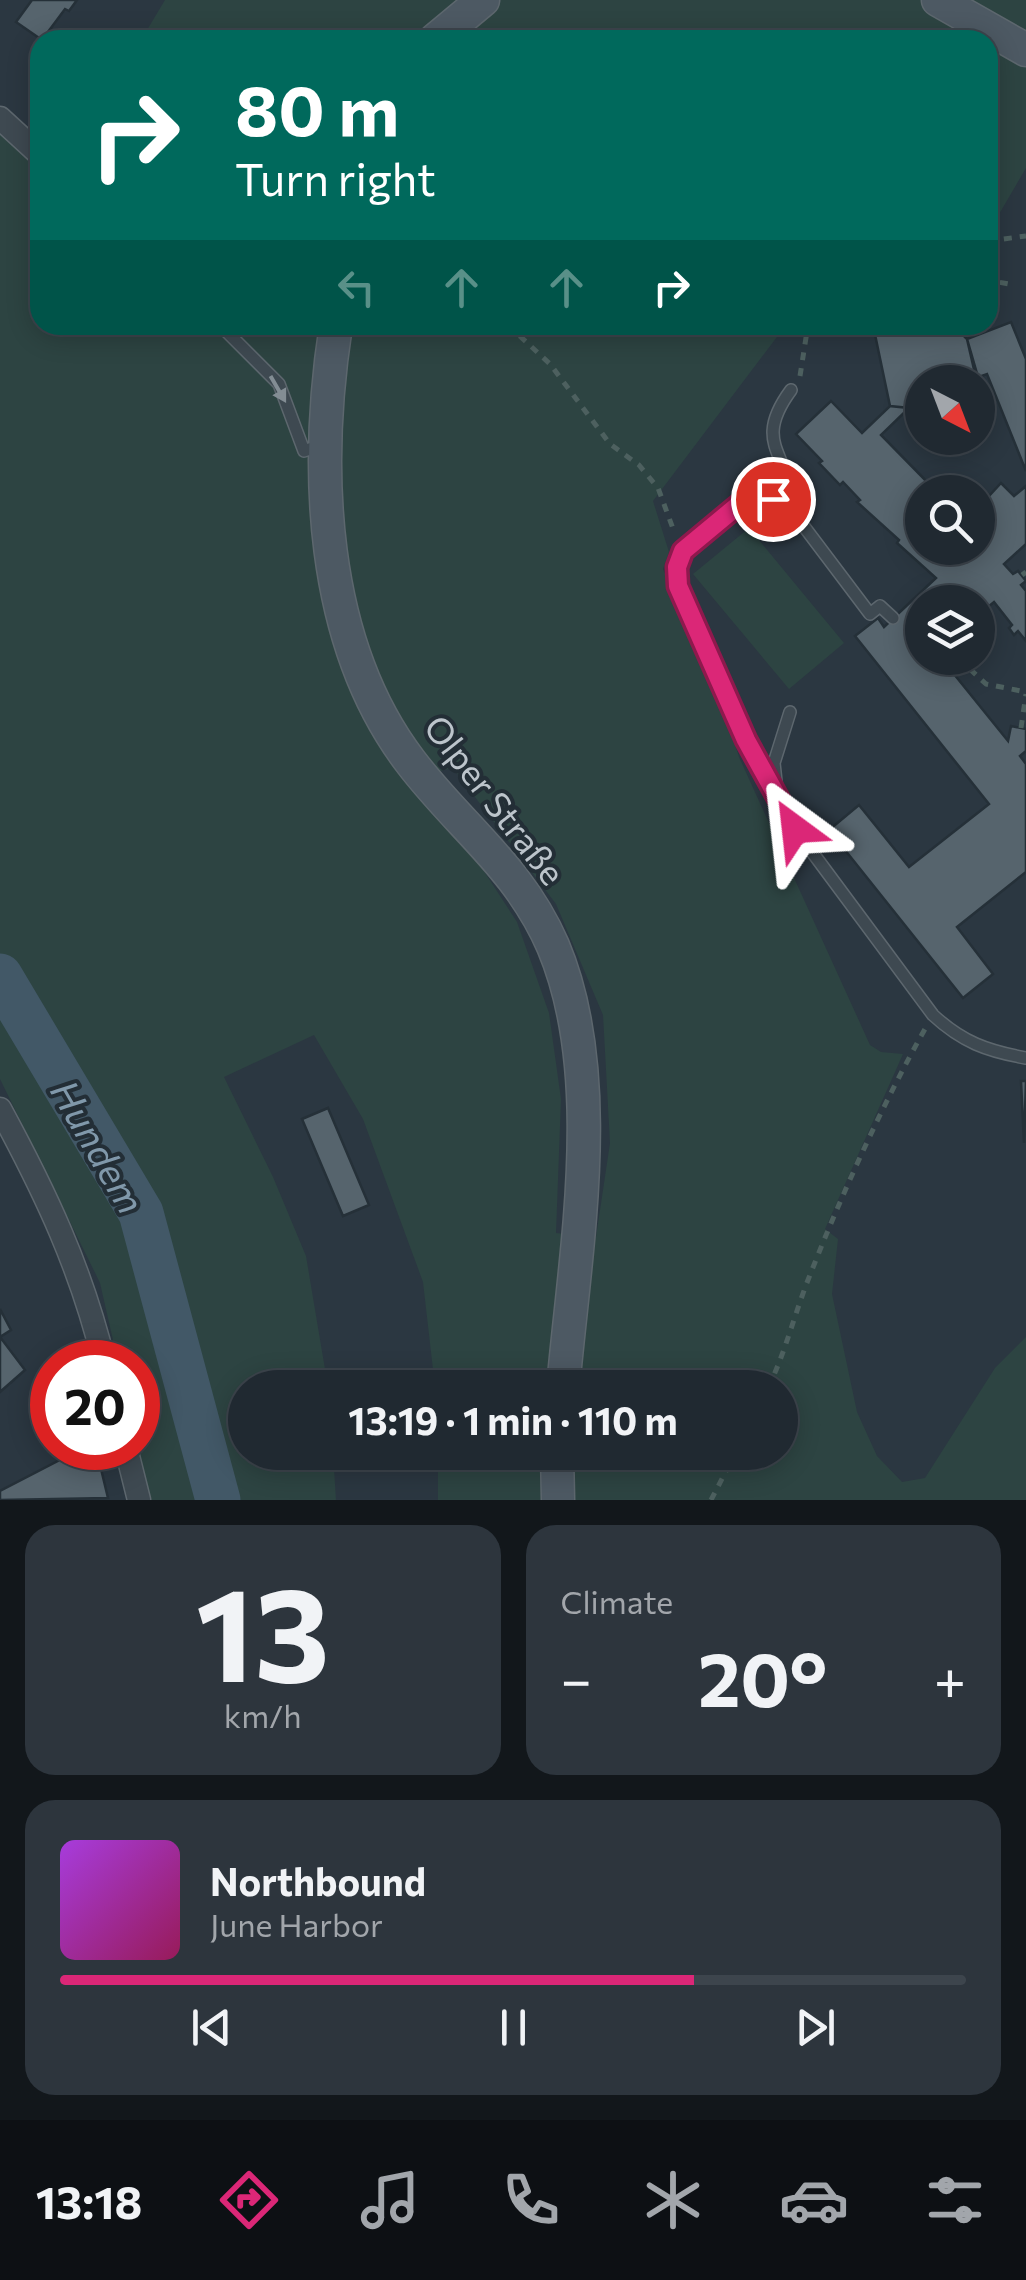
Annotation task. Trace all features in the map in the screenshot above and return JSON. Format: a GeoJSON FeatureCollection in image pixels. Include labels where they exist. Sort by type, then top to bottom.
{"type":"FeatureCollection","features":[{"type":"Feature","properties":{"kind":"main road"},"geometry":{"type":"LineString","coordinates":[[446,30],[482,0]]}},
{"type":"Feature","properties":{"kind":"main road"},"geometry":{"type":"LineString","coordinates":[[938,0],[991,30]]}},
{"type":"Feature","properties":{"kind":"main road"},"geometry":{"type":"LineString","coordinates":[[998,34],[1026,50]]}},
{"type":"Feature","properties":{"kind":"main road","name":"Olper Straße"},"geometry":{"type":"LineString","coordinates":[[334,335],[324,444],[326,520],[346,632],[379,711],[407,758],[482,838],[526,896],[553,947],[571,1004],[584,1077],[582,1159],[564,1370]]}},
{"type":"Feature","properties":{"kind":"main road"},"geometry":{"type":"LineString","coordinates":[[557,1470],[558,1500]]}},
{"type":"Feature","properties":{"kind":"street"},"geometry":{"type":"LineString","coordinates":[[0,118],[30,146]]}},
{"type":"Feature","properties":{"kind":"street"},"geometry":{"type":"LineString","coordinates":[[0,1108],[78,1268],[98,1340]]}},
{"type":"Feature","properties":{"kind":"street"},"geometry":{"type":"LineString","coordinates":[[132,1470],[139,1500]]}},
{"type":"Feature","properties":{"kind":"lane"},"geometry":{"type":"LineString","coordinates":[[230,335],[280,384],[304,451],[324,444]]}},
{"type":"Feature","properties":{"kind":"lane"},"geometry":{"type":"LineString","coordinates":[[788,504],[790,486],[781,469],[772,427],[775,411],[791,390]]}},
{"type":"Feature","properties":{"kind":"lane"},"geometry":{"type":"LineString","coordinates":[[893,618],[880,606],[870,614],[788,504],[759,496],[742,502],[683,551],[677,567],[678,586],[746,740],[795,829],[933,1015],[955,1036],[990,1050],[1026,1058]]}},
{"type":"Feature","properties":{"kind":"lane"},"geometry":{"type":"LineString","coordinates":[[778,799],[774,763],[790,712]]}},
{"type":"Feature","properties":{"kind":"path"},"geometry":{"type":"LineString","coordinates":[[998,239],[1026,236]]}},
{"type":"Feature","properties":{"kind":"path"},"geometry":{"type":"LineString","coordinates":[[998,282],[1014,285]]}},
{"type":"Feature","properties":{"kind":"path"},"geometry":{"type":"LineString","coordinates":[[519,335],[550,364],[610,444],[639,466],[658,488],[683,551]]}},
{"type":"Feature","properties":{"kind":"path"},"geometry":{"type":"LineString","coordinates":[[791,390],[800,375],[806,335]]}},
{"type":"Feature","properties":{"kind":"path"},"geometry":{"type":"LineString","coordinates":[[976,675],[986,684],[1026,693],[1021,728]]}},
{"type":"Feature","properties":{"kind":"path"},"geometry":{"type":"LineString","coordinates":[[776,1370],[808,1279],[904,1065],[933,1015]]}},
{"type":"Feature","properties":{"kind":"path"},"geometry":{"type":"LineString","coordinates":[[712,1500],[727,1470]]}},
{"type":"Feature","properties":{"kind":"green space"},"geometry":{"type":"Polygon","coordinates":[[[165,0],[1026,0],[1026,168],[998,216],[998,30],[147,30],[165,0]]]}},
{"type":"Feature","properties":{"kind":"green space"},"geometry":{"type":"Polygon","coordinates":[[[0,125],[30,151],[30,335],[224,335],[264,373],[232,335],[778,335],[653,501],[669,552],[663,569],[720,696],[739,757],[870,1045],[881,1052],[903,1054],[825,1229],[838,1239],[832,1294],[857,1412],[877,1456],[902,1482],[925,1478],[995,1368],[1026,1337],[1026,1500],[438,1500],[438,1470],[798,1470],[798,1370],[433,1370],[423,1282],[363,1119],[314,1035],[224,1077],[306,1256],[325,1370],[228,1370],[228,1470],[334,1470],[336,1500],[149,1500],[143,1470],[160,1470],[160,1340],[113,1340],[100,1283],[0,1079],[0,125]],[[453,768],[408,778],[467,845],[517,922],[549,1013],[561,1099],[556,1233],[596,1237],[610,1143],[603,1015],[556,904],[453,768]]]}},
{"type":"Feature","properties":{"kind":"green space"},"geometry":{"type":"Polygon","coordinates":[[[749,528],[844,643],[789,689],[693,574],[749,528]]]}},
{"type":"Feature","properties":{"kind":"building"},"geometry":{"type":"Polygon","coordinates":[[[32,0],[77,0],[49,30],[30,32],[16,22],[32,0]]]}},
{"type":"Feature","properties":{"kind":"building"},"geometry":{"type":"Polygon","coordinates":[[[1011,322],[1026,359],[1026,471],[995,394],[995,365],[973,365],[967,339],[998,335],[998,327],[1011,322]]]}},
{"type":"Feature","properties":{"kind":"building"},"geometry":{"type":"Polygon","coordinates":[[[875,335],[963,335],[975,365],[905,365],[905,408],[890,406],[875,335]]]}},
{"type":"Feature","properties":{"kind":"building"},"geometry":{"type":"Polygon","coordinates":[[[831,401],[862,433],[890,406],[905,408],[881,435],[920,475],[905,475],[905,550],[857,502],[860,500],[843,482],[840,485],[819,463],[822,461],[796,434],[831,401]]]}},
{"type":"Feature","properties":{"kind":"building"},"geometry":{"type":"Polygon","coordinates":[[[1001,483],[1014,496],[1026,486],[1026,544],[1004,564],[1013,574],[1018,571],[1026,581],[1021,585],[1026,591],[1026,641],[1018,631],[1014,635],[1009,628],[1012,625],[995,603],[995,585],[929,585],[936,578],[922,565],[995,565],[995,490],[1001,483]]]}},
{"type":"Feature","properties":{"kind":"building"},"geometry":{"type":"Polygon","coordinates":[[[905,607],[905,675],[955,675],[1008,741],[1011,726],[1026,729],[1026,751],[1020,756],[1026,764],[1026,872],[957,927],[993,974],[963,998],[829,830],[859,805],[909,867],[989,804],[855,636],[878,618],[884,627],[905,607]]]}},
{"type":"Feature","properties":{"kind":"building"},"geometry":{"type":"Polygon","coordinates":[[[1021,1081],[1026,1081],[1024,1143],[1021,1081]]]}},
{"type":"Feature","properties":{"kind":"building"},"geometry":{"type":"Polygon","coordinates":[[[328,1108],[369,1205],[343,1216],[302,1119],[328,1108]]]}},
{"type":"Feature","properties":{"kind":"building"},"geometry":{"type":"Polygon","coordinates":[[[0,1309],[11,1330],[0,1337],[0,1309]]]}},
{"type":"Feature","properties":{"kind":"building"},"geometry":{"type":"Polygon","coordinates":[[[0,1337],[25,1370],[0,1392],[0,1337]]]}},
{"type":"Feature","properties":{"kind":"building"},"geometry":{"type":"Polygon","coordinates":[[[41,1470],[101,1470],[108,1498],[0,1500],[0,1491],[41,1470]]]}},
{"type":"Feature","properties":{"kind":"waterway","name":"Hundem"},"geometry":{"type":"LineString","coordinates":[[0,976],[141,1213],[218,1500]]}},
{"type":"Feature","properties":{"kind":"route"},"geometry":{"type":"LineString","coordinates":[[773,499],[759,496],[742,502],[683,551],[677,567],[678,586],[746,740],[795,829]]}}]}
